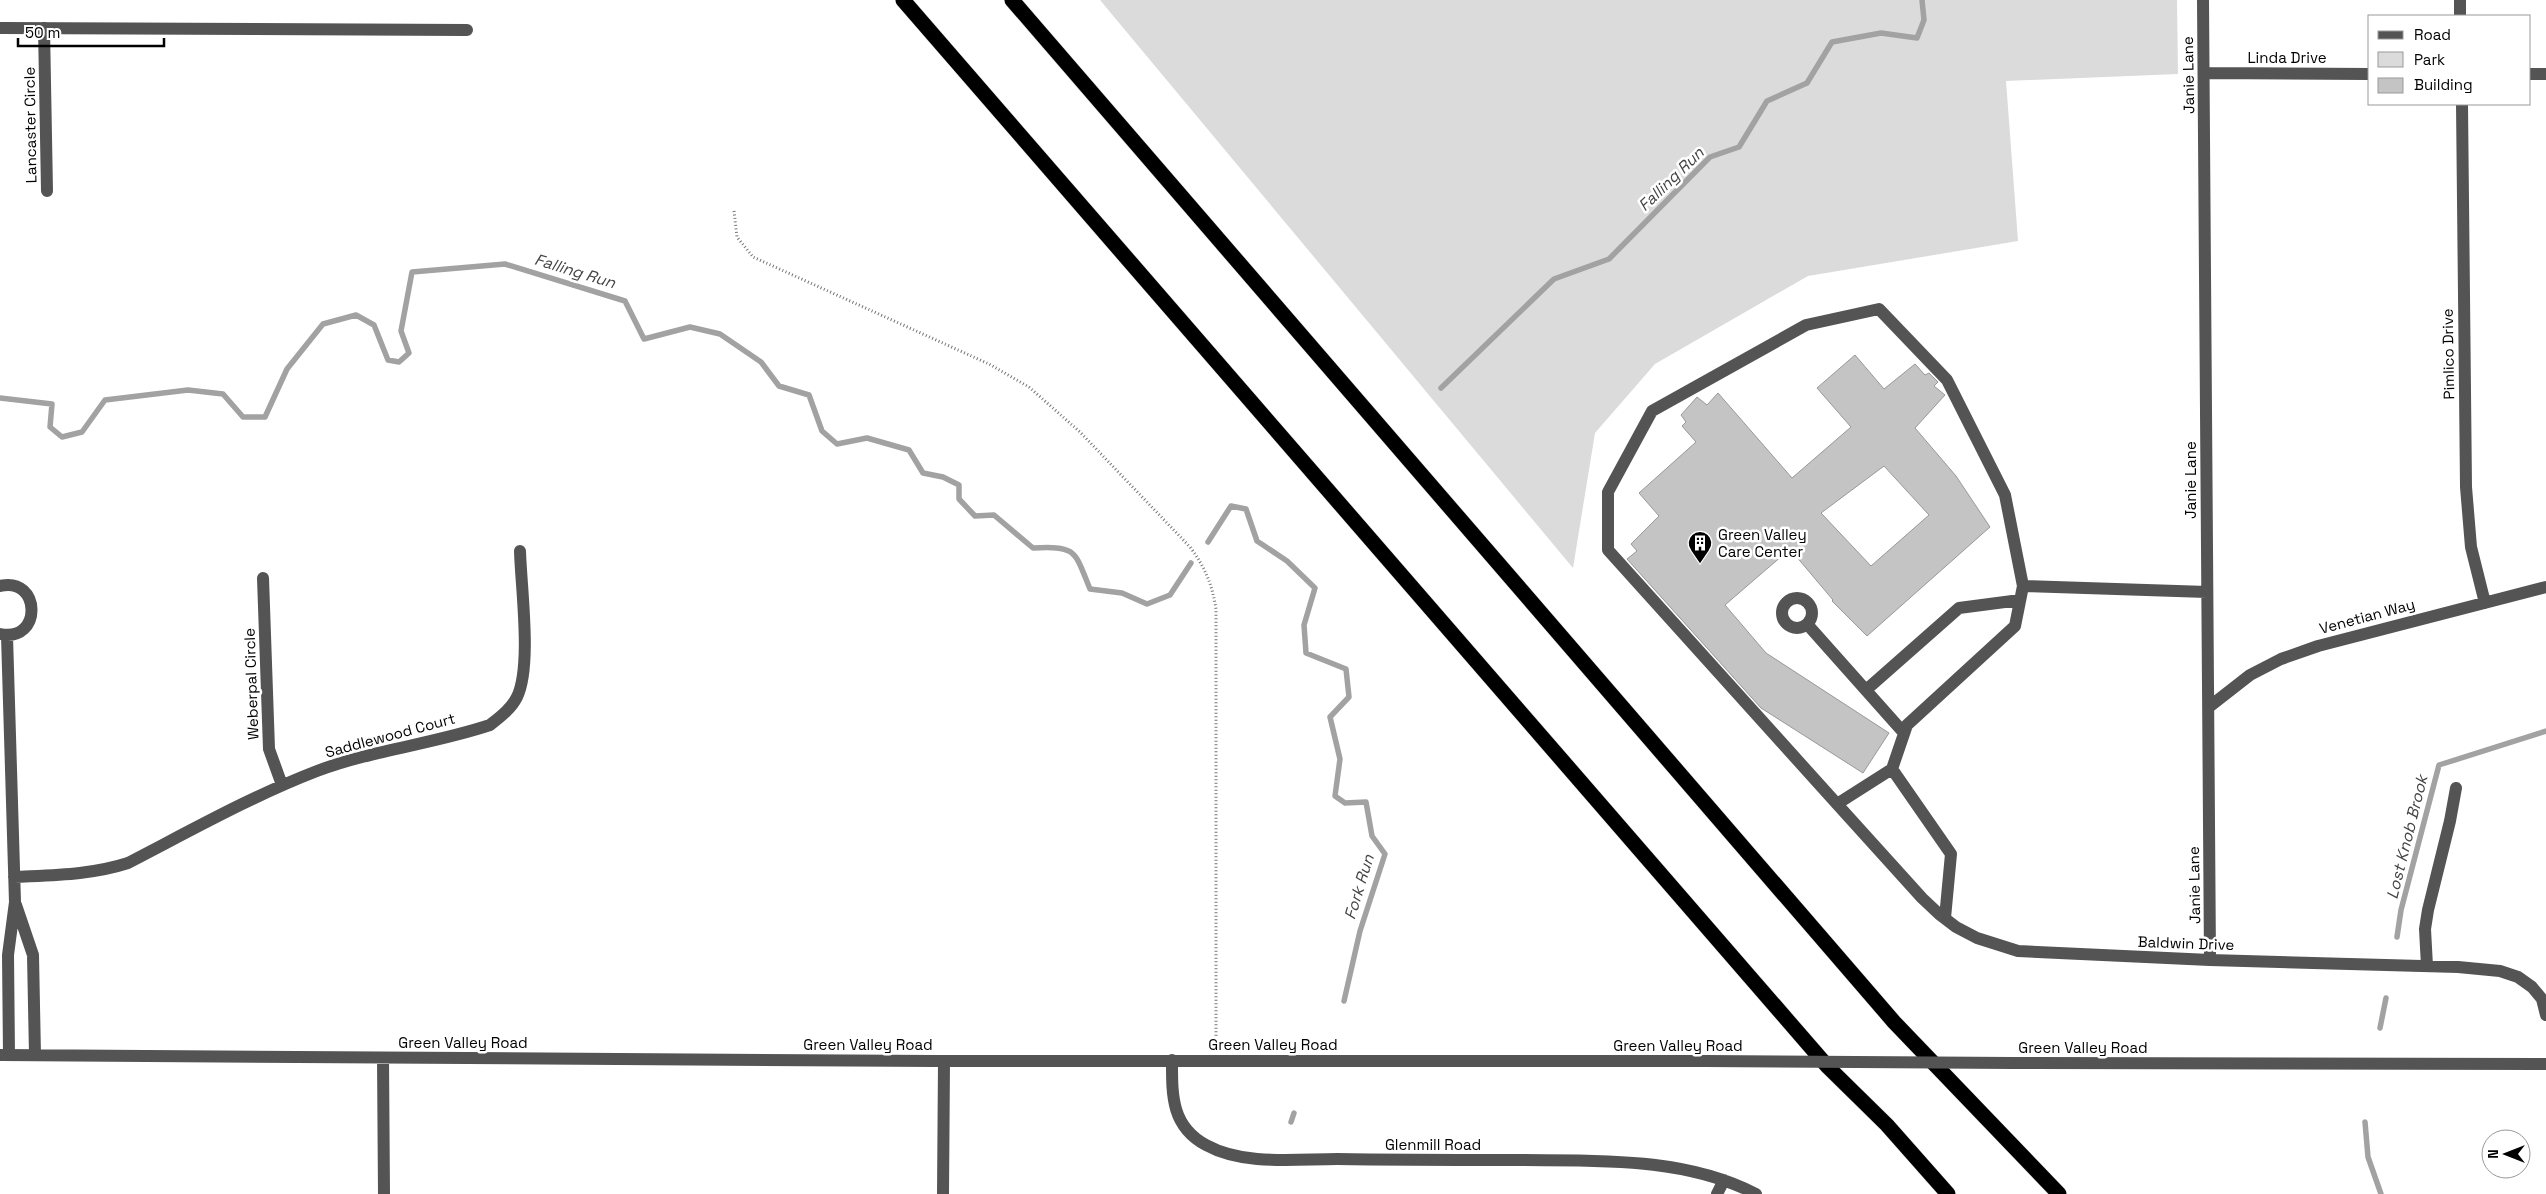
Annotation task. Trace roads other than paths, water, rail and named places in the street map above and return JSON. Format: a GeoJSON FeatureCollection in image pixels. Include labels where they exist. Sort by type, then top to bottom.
{"type":"FeatureCollection","features":[{"type":"Feature","properties":{"kind":"highway"},"geometry":{"type":"LineString","coordinates":[[903,0],[1821,1059],[1887,1125],[1948,1194]]}},
{"type":"Feature","properties":{"kind":"highway"},"geometry":{"type":"LineString","coordinates":[[1012,0],[1894,1022],[2060,1194]]}},
{"type":"Feature","properties":{"kind":"street","name":"Janie Lane"},"geometry":{"type":"LineString","coordinates":[[2203,0],[2210,960]]}},
{"type":"Feature","properties":{"kind":"street"},"geometry":{"type":"LineString","coordinates":[[2460,0],[2460,15]]}},
{"type":"Feature","properties":{"kind":"street"},"geometry":{"type":"LineString","coordinates":[[0,28],[468,30]]}},
{"type":"Feature","properties":{"kind":"street","name":"Lancaster Circle"},"geometry":{"type":"LineString","coordinates":[[44,28],[47,190]]}},
{"type":"Feature","properties":{"kind":"street","name":"Linda Drive"},"geometry":{"type":"LineString","coordinates":[[2204,73],[2368,74]]}},
{"type":"Feature","properties":{"kind":"street"},"geometry":{"type":"LineString","coordinates":[[2531,74],[2546,74]]}},
{"type":"Feature","properties":{"kind":"street","name":"Pimlico Drive"},"geometry":{"type":"LineString","coordinates":[[2462,105],[2466,487],[2471,547],[2485,603]]}},
{"type":"Feature","properties":{"kind":"street","name":"Baldwin Drive"},"geometry":{"type":"LineString","coordinates":[[2023,586],[2005,495],[1947,380],[1879,309],[1806,325],[1652,411],[1608,492],[1608,550],[1922,898],[1945,918],[1977,938],[2018,951],[2210,960],[2427,966],[2500,971],[2518,977],[2532,987],[2542,999],[2546,1015]]}},
{"type":"Feature","properties":{"kind":"street","name":"Saddlewood Court"},"geometry":{"type":"LineString","coordinates":[[14,877],[93,873],[128,863],[282,785],[352,759],[490,725],[505,714],[516,698],[525,670],[520,551]]}},
{"type":"Feature","properties":{"kind":"street","name":"Weberpal Circle"},"geometry":{"type":"LineString","coordinates":[[263,578],[269,749],[282,785]]}},
{"type":"Feature","properties":{"kind":"street"},"geometry":{"type":"LineString","coordinates":[[0,586],[7,584],[18,587],[27,594],[32,604],[32,615],[27,626],[18,633],[4,635],[15,902],[8,955],[4,1055]]}},
{"type":"Feature","properties":{"kind":"street"},"geometry":{"type":"LineString","coordinates":[[1838,804],[1892,768],[1907,725],[2015,626],[2023,586],[2207,592]]}},
{"type":"Feature","properties":{"kind":"street","name":"Venetian Way"},"geometry":{"type":"LineString","coordinates":[[2209,707],[2250,675],[2281,659],[2318,646],[2546,587]]}},
{"type":"Feature","properties":{"kind":"street"},"geometry":{"type":"LineString","coordinates":[[1866,690],[1959,608],[2020,600]]}},
{"type":"Feature","properties":{"kind":"street"},"geometry":{"type":"LineString","coordinates":[[1807,624],[1904,733]]}},
{"type":"Feature","properties":{"kind":"street"},"geometry":{"type":"LineString","coordinates":[[1892,768],[1951,854],[1945,918]]}},
{"type":"Feature","properties":{"kind":"street"},"geometry":{"type":"LineString","coordinates":[[2427,966],[2425,928],[2456,788]]}},
{"type":"Feature","properties":{"kind":"street"},"geometry":{"type":"LineString","coordinates":[[15,902],[33,955],[35,1055]]}},
{"type":"Feature","properties":{"kind":"street","name":"Green Valley Road"},"geometry":{"type":"LineString","coordinates":[[4,1055],[944,1061],[1216,1060],[2546,1064]]}},
{"type":"Feature","properties":{"kind":"street"},"geometry":{"type":"LineString","coordinates":[[383,1058],[384,1194]]}},
{"type":"Feature","properties":{"kind":"street","name":"Glenmill Road"},"geometry":{"type":"LineString","coordinates":[[1172,1060],[1172,1098],[1180,1121],[1190,1134],[1206,1146],[1227,1153],[1278,1159],[1575,1160],[1644,1164],[1688,1170],[1724,1180],[1756,1194]]}},
{"type":"Feature","properties":{"kind":"street"},"geometry":{"type":"LineString","coordinates":[[943,1194],[944,1061]]}},
{"type":"Feature","properties":{"kind":"street"},"geometry":{"type":"LineString","coordinates":[[1717,1194],[1724,1180]]}},
{"type":"Feature","properties":{"kind":"waterway","name":"Falling Run"},"geometry":{"type":"LineString","coordinates":[[1441,388],[1554,279],[1609,259],[1710,157],[1739,147],[1767,101],[1807,83],[1832,42],[1881,33],[1917,38],[1924,20],[1922,0]]}},
{"type":"Feature","properties":{"kind":"waterway","name":"Falling Run"},"geometry":{"type":"LineString","coordinates":[[0,398],[52,404],[50,427],[62,437],[82,432],[105,400],[188,390],[223,394],[243,417],[265,417],[287,369],[323,324],[356,315],[374,325],[388,360],[399,362],[409,353],[401,331],[412,272],[505,264],[625,301],[644,339],[690,327],[720,334],[761,362],[779,386],[809,395],[822,431],[837,444],[867,438],[909,450],[923,473],[943,477],[959,485],[959,499],[975,516],[994,515],[1033,548],[1058,548],[1072,553],[1077,558],[1090,589],[1122,593],[1147,604],[1170,595],[1191,563]]}},
{"type":"Feature","properties":{"kind":"waterway","name":"Fork Run"},"geometry":{"type":"LineString","coordinates":[[1208,542],[1231,506],[1246,509],[1257,541],[1287,561],[1315,588],[1304,625],[1306,653],[1346,669],[1349,697],[1330,717],[1340,759],[1335,796],[1345,803],[1366,802],[1372,836],[1385,854],[1360,931],[1344,1001]]}},
{"type":"Feature","properties":{"kind":"waterway","name":"Lost Knob Brook"},"geometry":{"type":"LineString","coordinates":[[2397,937],[2401,910],[2439,765],[2546,731]]}},
{"type":"Feature","properties":{"kind":"waterway","name":"Lost Knob Brook"},"geometry":{"type":"LineString","coordinates":[[2380,1028],[2386,998]]}},
{"type":"Feature","properties":{"kind":"waterway","name":"Fork Run"},"geometry":{"type":"LineString","coordinates":[[1291,1122],[1294,1113]]}},
{"type":"Feature","properties":{"kind":"waterway","name":"Lost Knob Brook"},"geometry":{"type":"LineString","coordinates":[[2365,1122],[2368,1157],[2381,1194]]}},
{"type":"Feature","properties":{"kind":"place","name":"Green Valley Care Center"},"geometry":{"type":"Point","coordinates":[1700,564]}}]}
